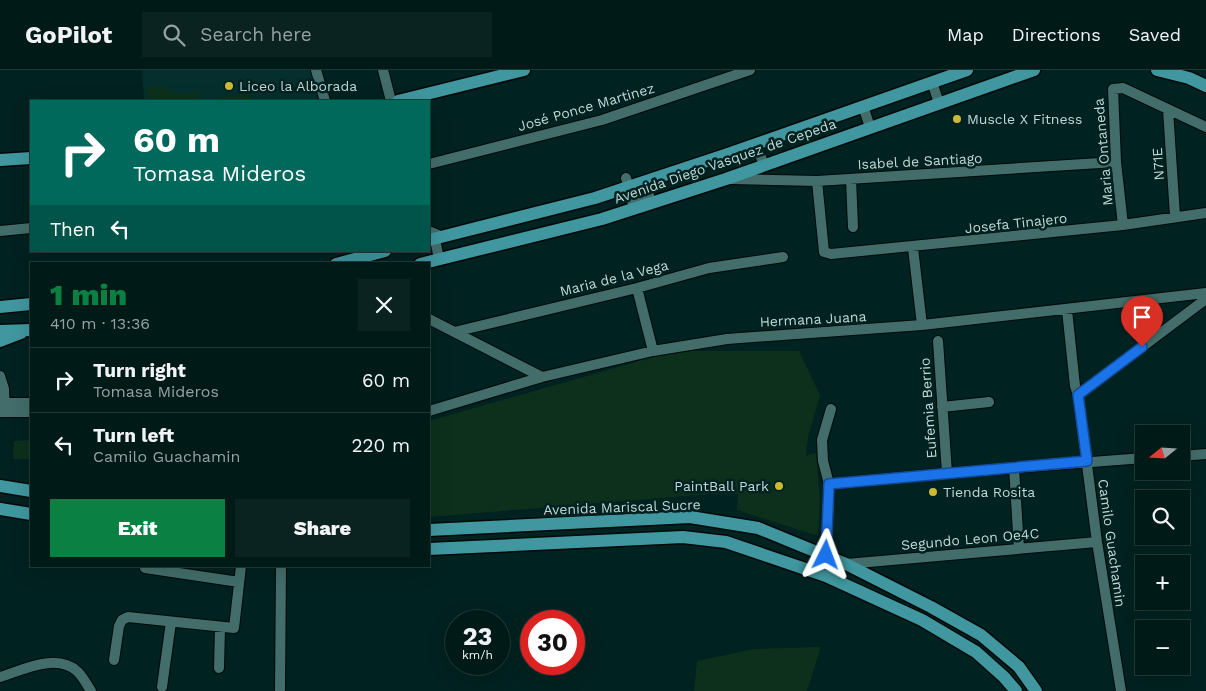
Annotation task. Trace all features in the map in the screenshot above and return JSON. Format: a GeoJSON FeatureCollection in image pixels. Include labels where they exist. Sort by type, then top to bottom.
{"type":"FeatureCollection","features":[{"type":"Feature","properties":{"kind":"main road"},"geometry":{"type":"LineString","coordinates":[[402,100],[524,70]]}},
{"type":"Feature","properties":{"kind":"main road","name":"Avenida Diego Vasquez de Cepeda"},"geometry":{"type":"LineString","coordinates":[[434,236],[595,198],[628,183],[756,144],[966,70]]}},
{"type":"Feature","properties":{"kind":"main road","name":"Avenida Diego Vasquez de Cepeda"},"geometry":{"type":"LineString","coordinates":[[428,262],[633,210],[1034,70]]}},
{"type":"Feature","properties":{"kind":"main road"},"geometry":{"type":"LineString","coordinates":[[1157,70],[1189,78],[1206,86]]}},
{"type":"Feature","properties":{"kind":"main road"},"geometry":{"type":"LineString","coordinates":[[0,160],[30,158]]}},
{"type":"Feature","properties":{"kind":"main road"},"geometry":{"type":"LineString","coordinates":[[344,262],[381,252]]}},
{"type":"Feature","properties":{"kind":"main road"},"geometry":{"type":"LineString","coordinates":[[0,307],[30,304]]}},
{"type":"Feature","properties":{"kind":"main road"},"geometry":{"type":"LineString","coordinates":[[0,331],[28,330]]}},
{"type":"Feature","properties":{"kind":"main road"},"geometry":{"type":"LineString","coordinates":[[0,341],[28,330]]}},
{"type":"Feature","properties":{"kind":"main road"},"geometry":{"type":"LineString","coordinates":[[0,486],[30,491]]}},
{"type":"Feature","properties":{"kind":"main road"},"geometry":{"type":"LineString","coordinates":[[0,509],[30,514]]}},
{"type":"Feature","properties":{"kind":"main road","name":"Avenida Mariscal Sucre"},"geometry":{"type":"LineString","coordinates":[[430,530],[690,517],[737,523],[758,528],[846,564],[931,607],[981,635],[1019,667],[1036,691]]}},
{"type":"Feature","properties":{"kind":"main road"},"geometry":{"type":"LineString","coordinates":[[430,548],[446,542],[493,539],[498,535],[493,526]]}},
{"type":"Feature","properties":{"kind":"main road"},"geometry":{"type":"LineString","coordinates":[[430,548],[683,537],[726,542],[826,576],[922,620],[976,652],[1004,676],[1016,691]]}},
{"type":"Feature","properties":{"kind":"street"},"geometry":{"type":"LineString","coordinates":[[316,70],[325,100]]}},
{"type":"Feature","properties":{"kind":"street"},"geometry":{"type":"LineString","coordinates":[[383,70],[391,100]]}},
{"type":"Feature","properties":{"kind":"street","name":"José Ponce Martinez"},"geometry":{"type":"LineString","coordinates":[[430,164],[602,120],[750,70]]}},
{"type":"Feature","properties":{"kind":"street"},"geometry":{"type":"LineString","coordinates":[[932,82],[938,103]]}},
{"type":"Feature","properties":{"kind":"street","name":"Maria Ontaneda"},"geometry":{"type":"LineString","coordinates":[[1123,225],[1116,162],[1112,89],[1123,88],[1206,127]]}},
{"type":"Feature","properties":{"kind":"street"},"geometry":{"type":"LineString","coordinates":[[863,106],[870,127]]}},
{"type":"Feature","properties":{"kind":"street","name":"N71E"},"geometry":{"type":"LineString","coordinates":[[1168,110],[1175,216]]}},
{"type":"Feature","properties":{"kind":"street"},"geometry":{"type":"LineString","coordinates":[[756,144],[764,165]]}},
{"type":"Feature","properties":{"kind":"street","name":"Isabel de Santiago"},"geometry":{"type":"LineString","coordinates":[[726,179],[817,181],[1116,162]]}},
{"type":"Feature","properties":{"kind":"street"},"geometry":{"type":"LineString","coordinates":[[851,178],[853,227]]}},
{"type":"Feature","properties":{"kind":"street","name":"Josefa Tinajero"},"geometry":{"type":"LineString","coordinates":[[817,181],[824,252],[827,254],[913,248],[1123,225],[1206,213]]}},
{"type":"Feature","properties":{"kind":"street"},"geometry":{"type":"LineString","coordinates":[[628,183],[632,197],[648,193],[648,195],[633,202],[649,198],[650,200],[632,206],[633,210]]}},
{"type":"Feature","properties":{"kind":"street"},"geometry":{"type":"LineString","coordinates":[[0,231],[30,228]]}},
{"type":"Feature","properties":{"kind":"street"},"geometry":{"type":"LineString","coordinates":[[434,236],[439,259]]}},
{"type":"Feature","properties":{"kind":"street"},"geometry":{"type":"LineString","coordinates":[[913,248],[922,325]]}},
{"type":"Feature","properties":{"kind":"street","name":"Maria de la Vega"},"geometry":{"type":"LineString","coordinates":[[454,332],[637,288],[709,268],[752,260],[783,257]]}},
{"type":"Feature","properties":{"kind":"street"},"geometry":{"type":"LineString","coordinates":[[637,288],[653,351]]}},
{"type":"Feature","properties":{"kind":"street","name":"Hermana Juana"},"geometry":{"type":"LineString","coordinates":[[430,411],[542,377],[653,351],[728,338],[922,325],[1206,294]]}},
{"type":"Feature","properties":{"kind":"street"},"geometry":{"type":"LineString","coordinates":[[1078,395],[1206,299]]}},
{"type":"Feature","properties":{"kind":"street","name":"Camilo Guachamin"},"geometry":{"type":"LineString","coordinates":[[1067,310],[1075,386],[1078,395],[1097,542],[1121,691]]}},
{"type":"Feature","properties":{"kind":"street"},"geometry":{"type":"LineString","coordinates":[[430,320],[542,377]]}},
{"type":"Feature","properties":{"kind":"street","name":"Eufemia Berrio"},"geometry":{"type":"LineString","coordinates":[[938,341],[947,473]]}},
{"type":"Feature","properties":{"kind":"street"},"geometry":{"type":"LineString","coordinates":[[0,376],[4,389],[2,408]]}},
{"type":"Feature","properties":{"kind":"street"},"geometry":{"type":"LineString","coordinates":[[942,408],[989,402]]}},
{"type":"Feature","properties":{"kind":"street"},"geometry":{"type":"LineString","coordinates":[[2,408],[30,403]]}},
{"type":"Feature","properties":{"kind":"street"},"geometry":{"type":"LineString","coordinates":[[2,408],[30,412]]}},
{"type":"Feature","properties":{"kind":"street"},"geometry":{"type":"LineString","coordinates":[[826,555],[829,484],[823,462],[822,440],[831,409]]}},
{"type":"Feature","properties":{"kind":"street"},"geometry":{"type":"LineString","coordinates":[[1190,455],[1206,454]]}},
{"type":"Feature","properties":{"kind":"street"},"geometry":{"type":"LineString","coordinates":[[829,484],[1014,467],[1135,458]]}},
{"type":"Feature","properties":{"kind":"street"},"geometry":{"type":"LineString","coordinates":[[1014,467],[1020,549]]}},
{"type":"Feature","properties":{"kind":"street","name":"Segundo Leon Oe4C"},"geometry":{"type":"LineString","coordinates":[[846,564],[1097,542]]}},
{"type":"Feature","properties":{"kind":"street"},"geometry":{"type":"LineString","coordinates":[[114,660],[119,626],[122,620],[128,617],[234,628],[241,567]]}},
{"type":"Feature","properties":{"kind":"street"},"geometry":{"type":"LineString","coordinates":[[280,691],[281,567]]}},
{"type":"Feature","properties":{"kind":"street"},"geometry":{"type":"LineString","coordinates":[[145,568],[239,582]]}},
{"type":"Feature","properties":{"kind":"street"},"geometry":{"type":"LineString","coordinates":[[162,687],[170,622]]}},
{"type":"Feature","properties":{"kind":"street"},"geometry":{"type":"LineString","coordinates":[[219,668],[220,627]]}},
{"type":"Feature","properties":{"kind":"street"},"geometry":{"type":"LineString","coordinates":[[0,677],[48,662],[69,666],[78,672],[89,690]]}},
{"type":"Feature","properties":{"kind":"shaded area","name":"Liceo la Alborada"},"geometry":{"type":"Polygon","coordinates":[[[142,70],[311,70],[320,100],[144,100],[142,70]]]}},
{"type":"Feature","properties":{"kind":"green space"},"geometry":{"type":"Polygon","coordinates":[[[146,87],[164,87],[179,94],[199,92],[200,100],[147,100],[146,87]]]}},
{"type":"Feature","properties":{"kind":"green space"},"geometry":{"type":"Polygon","coordinates":[[[251,93],[252,100],[214,100],[216,98],[251,93]]]}},
{"type":"Feature","properties":{"kind":"green space"},"geometry":{"type":"Polygon","coordinates":[[[674,351],[799,351],[820,395],[808,437],[806,456],[816,453],[820,499],[818,536],[737,510],[738,494],[711,494],[430,517],[430,421],[674,351]]]}},
{"type":"Feature","properties":{"kind":"green space"},"geometry":{"type":"Polygon","coordinates":[[[30,440],[30,459],[13,459],[14,441],[30,440]]]}},
{"type":"Feature","properties":{"kind":"green space"},"geometry":{"type":"Polygon","coordinates":[[[821,647],[807,691],[694,691],[697,661],[754,649],[821,647]]]}},
{"type":"Feature","properties":{"kind":"place","name":"Liceo la Alborada"},"geometry":{"type":"Point","coordinates":[229,86]}},
{"type":"Feature","properties":{"kind":"place","name":"Muscle X Fitness"},"geometry":{"type":"Point","coordinates":[957,119]}},
{"type":"Feature","properties":{"kind":"place","name":"PaintBall Park"},"geometry":{"type":"Point","coordinates":[779,486]}},
{"type":"Feature","properties":{"kind":"place","name":"Tienda Rosita"},"geometry":{"type":"Point","coordinates":[933,492]}},
{"type":"Feature","properties":{"kind":"route"},"geometry":{"type":"LineString","coordinates":[[826,555],[829,484],[1087,461],[1078,395],[1142,347]]}}]}
